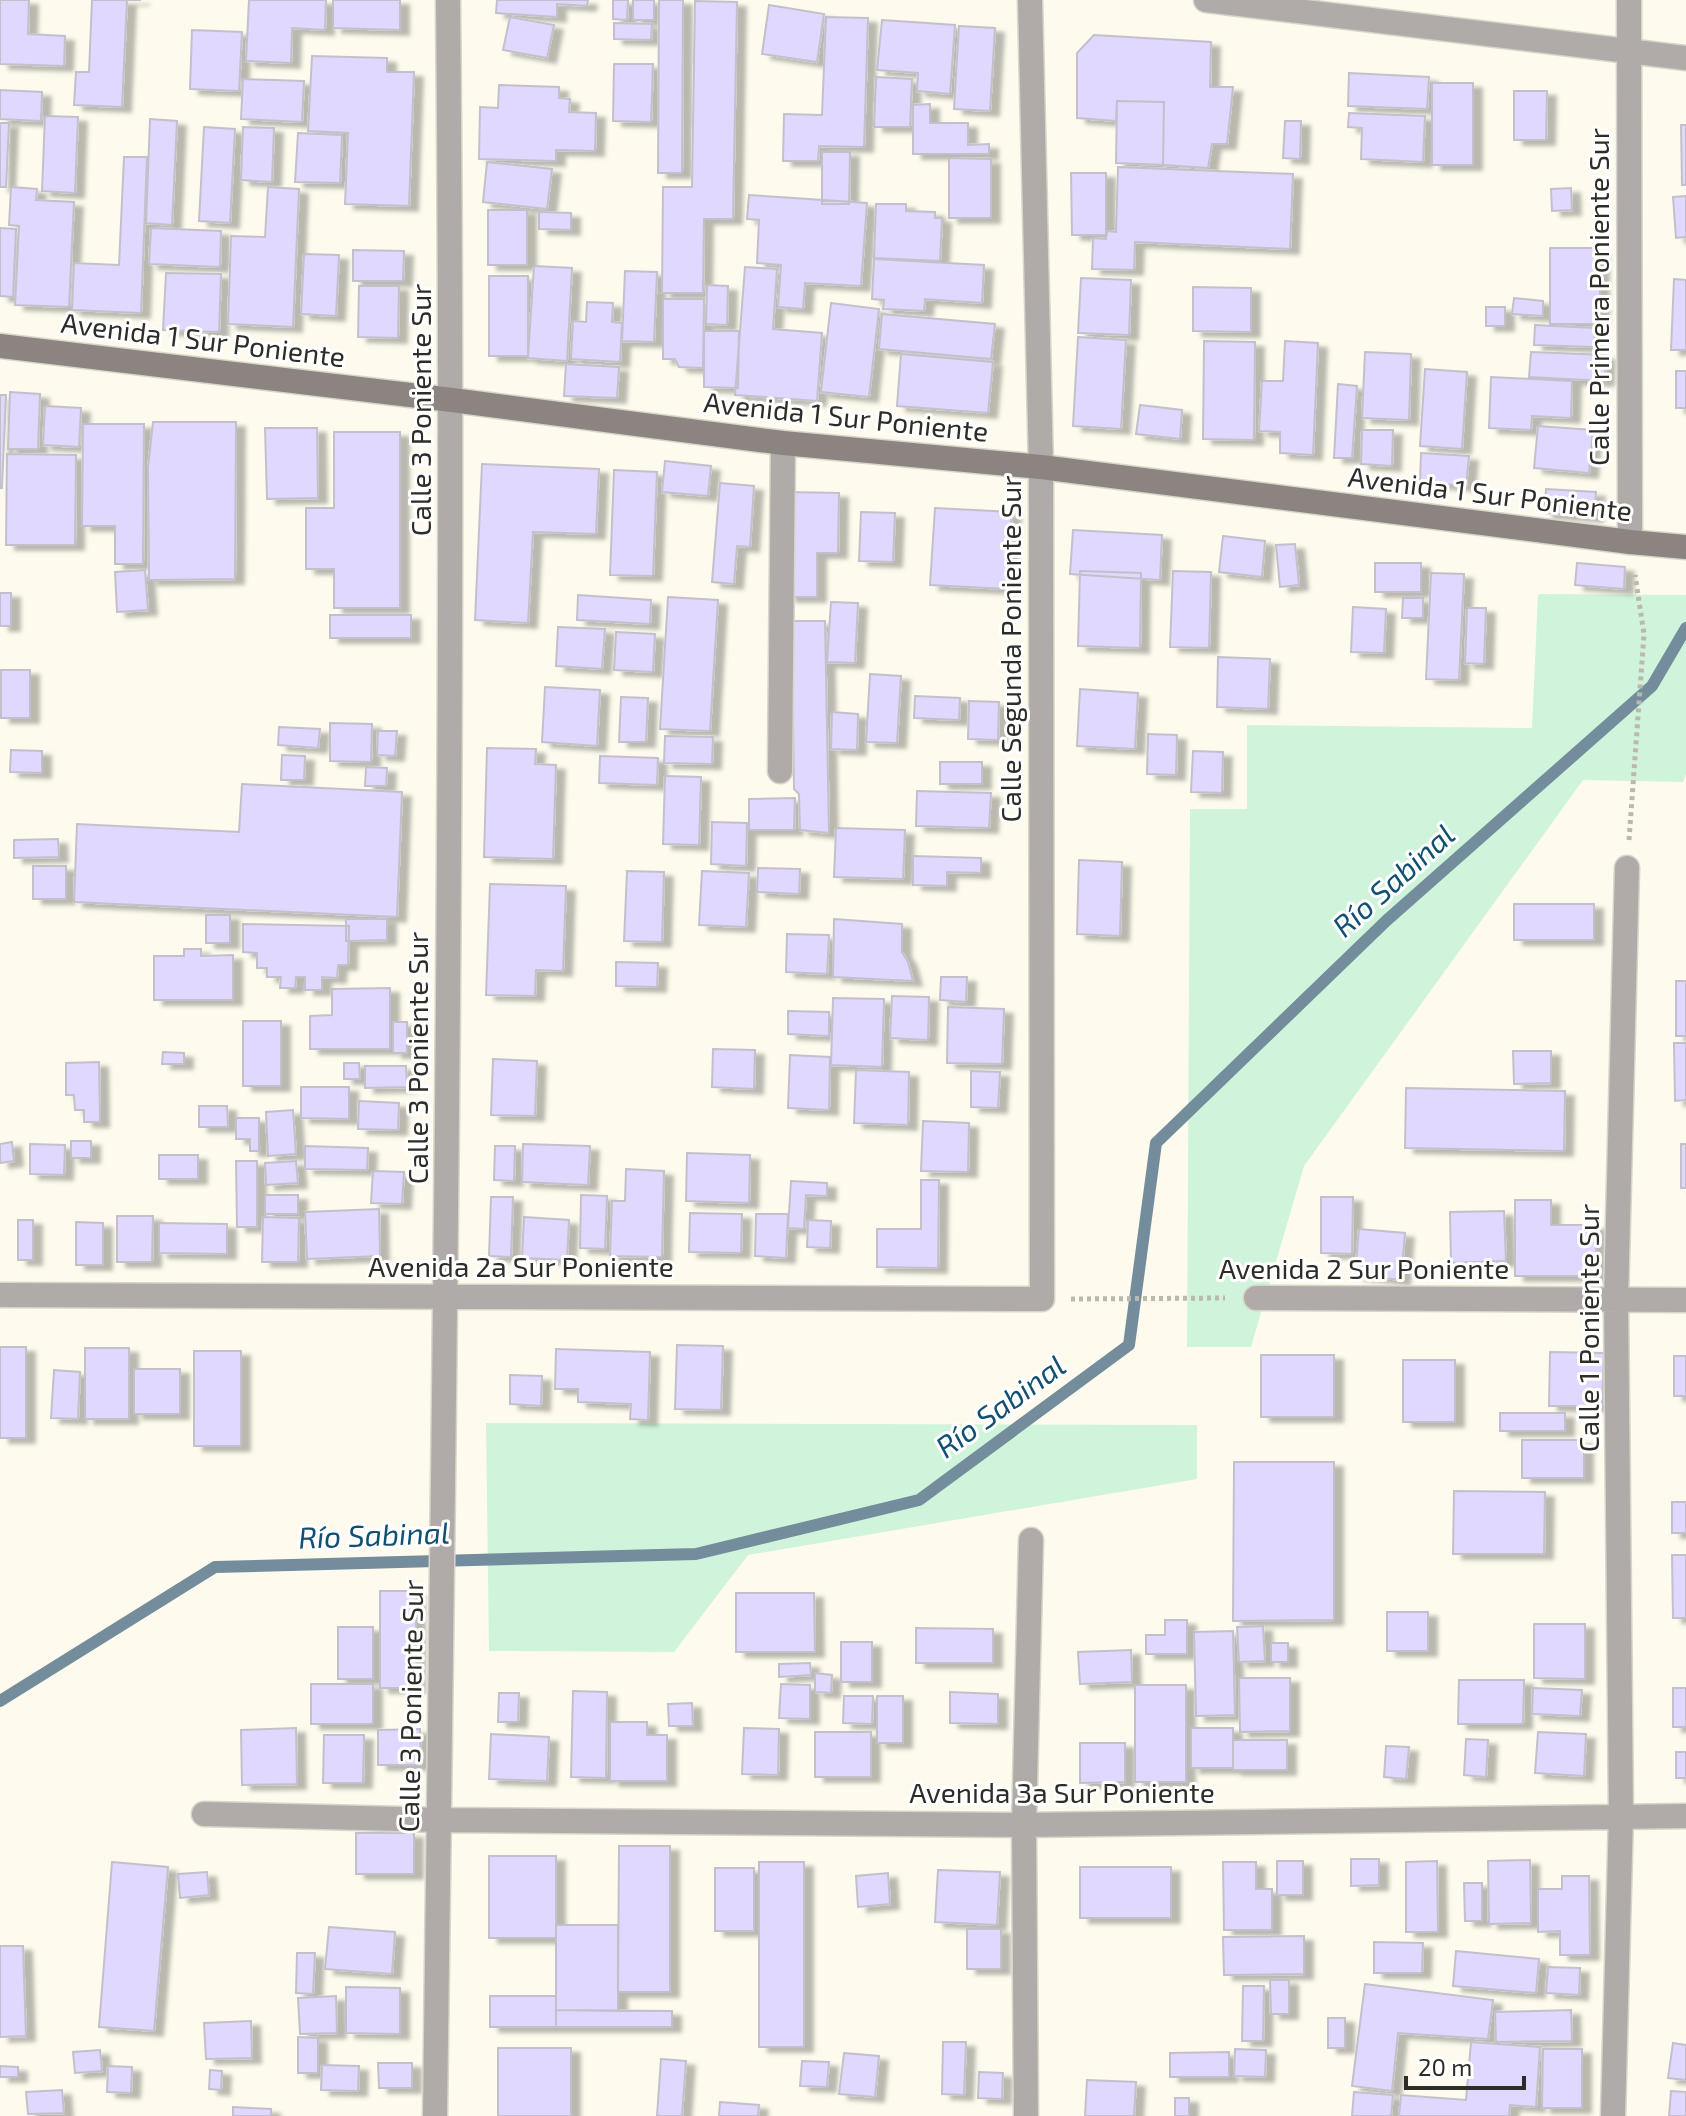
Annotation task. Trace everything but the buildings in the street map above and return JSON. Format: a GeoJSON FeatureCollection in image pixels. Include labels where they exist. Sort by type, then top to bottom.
{"type":"FeatureCollection","features":[{"type":"Feature","properties":{"kind":"street","name":"Calle 3 Poniente Sur"},"geometry":{"type":"LineString","coordinates":[[435,2116],[446,1297],[452,400],[448,0]]}},
{"type":"Feature","properties":{"kind":"street","name":"Calle Segunda Poniente Sur"},"geometry":{"type":"LineString","coordinates":[[1030,0],[1041,467],[1042,1299]]}},
{"type":"Feature","properties":{"kind":"street"},"geometry":{"type":"LineString","coordinates":[[1206,0],[1686,58]]}},
{"type":"Feature","properties":{"kind":"street","name":"Calle Primera Poniente Sur"},"geometry":{"type":"LineString","coordinates":[[1629,0],[1630,542]]}},
{"type":"Feature","properties":{"kind":"street","name":"Avenida 1 Sur Poniente"},"geometry":{"type":"LineString","coordinates":[[0,346],[783,443],[1041,467],[1684,547]]}},
{"type":"Feature","properties":{"kind":"street"},"geometry":{"type":"LineString","coordinates":[[780,771],[783,443]]}},
{"type":"Feature","properties":{"kind":"street","name":"Calle 1 Poniente Sur"},"geometry":{"type":"LineString","coordinates":[[1613,2116],[1621,1815],[1616,1299],[1627,868]]}},
{"type":"Feature","properties":{"kind":"street","name":"Avenida 2a Sur Poniente"},"geometry":{"type":"LineString","coordinates":[[0,1295],[1042,1299]]}},
{"type":"Feature","properties":{"kind":"street","name":"Avenida 2 Sur Poniente"},"geometry":{"type":"LineString","coordinates":[[1256,1298],[1686,1300]]}},
{"type":"Feature","properties":{"kind":"street"},"geometry":{"type":"LineString","coordinates":[[1026,2116],[1024,1825],[1031,1540]]}},
{"type":"Feature","properties":{"kind":"street","name":"Avenida 3a Sur Poniente"},"geometry":{"type":"LineString","coordinates":[[204,1814],[439,1820],[1024,1825],[1686,1816]]}},
{"type":"Feature","properties":{"kind":"path"},"geometry":{"type":"LineString","coordinates":[[1627,868],[1644,634],[1630,542]]}},
{"type":"Feature","properties":{"kind":"path","name":"Avenida 2 Sur Poniente"},"geometry":{"type":"LineString","coordinates":[[1042,1299],[1256,1298]]}},
{"type":"Feature","properties":{"kind":"green space"},"geometry":{"type":"Polygon","coordinates":[[[1538,594],[1686,595],[1686,774],[1683,782],[1583,780],[1304,1166],[1251,1347],[1187,1347],[1190,809],[1247,809],[1247,725],[1532,728],[1538,594]]]}},
{"type":"Feature","properties":{"kind":"green space"},"geometry":{"type":"Polygon","coordinates":[[[486,1423],[1197,1425],[1197,1479],[748,1555],[674,1652],[489,1651],[486,1423]]]}},
{"type":"Feature","properties":{"kind":"waterway","name":"Río Sabinal"},"geometry":{"type":"LineString","coordinates":[[0,1701],[215,1567],[696,1554],[919,1500],[1129,1345],[1156,1143],[1386,921],[1652,686],[1686,628]]}}]}
